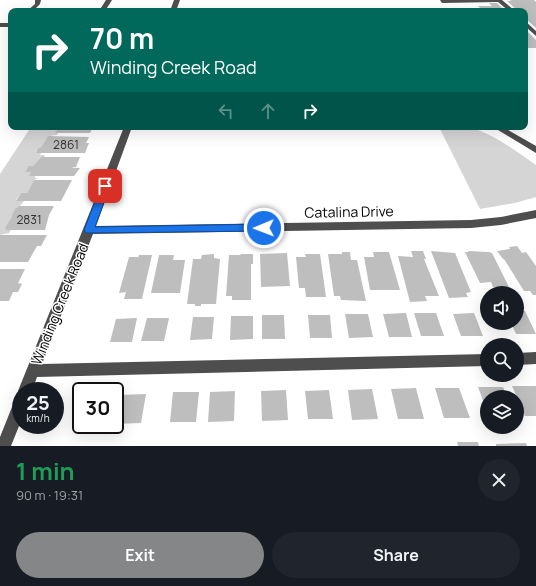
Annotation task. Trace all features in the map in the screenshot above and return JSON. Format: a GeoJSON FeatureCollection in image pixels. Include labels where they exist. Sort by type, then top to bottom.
{"type":"FeatureCollection","features":[{"type":"Feature","properties":{"kind":"street"},"geometry":{"type":"LineString","coordinates":[[442,1],[499,0],[508,8]]}},
{"type":"Feature","properties":{"kind":"street"},"geometry":{"type":"LineString","coordinates":[[528,26],[536,34]]}},
{"type":"Feature","properties":{"kind":"street","name":"Winding Creek Road"},"geometry":{"type":"LineString","coordinates":[[29,382],[127,130]]}},
{"type":"Feature","properties":{"kind":"street"},"geometry":{"type":"LineString","coordinates":[[502,130],[536,150]]}},
{"type":"Feature","properties":{"kind":"street","name":"Catalina Drive"},"geometry":{"type":"LineString","coordinates":[[89,230],[471,224],[501,221],[536,214]]}},
{"type":"Feature","properties":{"kind":"street"},"geometry":{"type":"LineString","coordinates":[[524,359],[536,358]]}},
{"type":"Feature","properties":{"kind":"street"},"geometry":{"type":"LineString","coordinates":[[33,371],[480,360]]}},
{"type":"Feature","properties":{"kind":"street"},"geometry":{"type":"LineString","coordinates":[[4,446],[12,425]]}},
{"type":"Feature","properties":{"kind":"shaded area"},"geometry":{"type":"Polygon","coordinates":[[[29,130],[58,130],[57,135],[49,137],[41,147],[38,148],[36,153],[45,155],[44,157],[41,157],[33,166],[28,166],[25,172],[31,172],[30,176],[35,176],[35,178],[38,178],[34,180],[27,193],[21,193],[16,200],[24,201],[13,212],[5,228],[6,230],[11,230],[9,233],[0,235],[0,174],[29,130]]]}},
{"type":"Feature","properties":{"kind":"shaded area"},"geometry":{"type":"Polygon","coordinates":[[[440,130],[477,130],[494,137],[536,165],[536,197],[515,203],[480,209],[440,130]]]}},
{"type":"Feature","properties":{"kind":"building"},"geometry":{"type":"Polygon","coordinates":[[[510,0],[534,0],[536,2],[536,28],[528,21],[528,8],[515,8],[507,1],[511,1],[510,0]]]}},
{"type":"Feature","properties":{"kind":"building"},"geometry":{"type":"Polygon","coordinates":[[[489,3],[497,3],[502,8],[480,8],[478,6],[492,6],[489,3]]]}},
{"type":"Feature","properties":{"kind":"building"},"geometry":{"type":"Polygon","coordinates":[[[528,32],[536,40],[536,48],[528,48],[528,32]]]}},
{"type":"Feature","properties":{"kind":"building"},"geometry":{"type":"Polygon","coordinates":[[[57,130],[92,130],[90,133],[55,133],[57,130]]]}},
{"type":"Feature","properties":{"kind":"building"},"geometry":{"type":"Polygon","coordinates":[[[48,136],[89,137],[86,143],[89,143],[85,153],[36,153],[38,148],[41,147],[48,136]]]}},
{"type":"Feature","properties":{"kind":"building"},"geometry":{"type":"Polygon","coordinates":[[[41,157],[80,157],[76,167],[71,168],[80,168],[74,176],[29,176],[31,172],[25,172],[28,166],[33,166],[41,157]]]}},
{"type":"Feature","properties":{"kind":"building"},"geometry":{"type":"Polygon","coordinates":[[[34,180],[72,180],[61,201],[16,201],[21,193],[27,193],[34,180]]]}},
{"type":"Feature","properties":{"kind":"building"},"geometry":{"type":"Polygon","coordinates":[[[19,206],[54,206],[49,215],[45,230],[6,230],[5,228],[12,214],[19,206]]]}},
{"type":"Feature","properties":{"kind":"building"},"geometry":{"type":"Polygon","coordinates":[[[0,235],[47,235],[41,246],[37,246],[28,262],[0,262],[0,235]]]}},
{"type":"Feature","properties":{"kind":"building"},"geometry":{"type":"Polygon","coordinates":[[[517,246],[522,253],[526,252],[536,266],[536,295],[533,295],[530,291],[524,291],[524,286],[521,286],[504,259],[497,251],[510,249],[509,247],[517,246]]]}},
{"type":"Feature","properties":{"kind":"building"},"geometry":{"type":"Polygon","coordinates":[[[411,251],[423,251],[426,259],[424,259],[439,296],[425,296],[427,301],[410,302],[398,256],[413,257],[411,251]]]}},
{"type":"Feature","properties":{"kind":"building"},"geometry":{"type":"Polygon","coordinates":[[[431,251],[455,253],[471,292],[466,293],[468,297],[449,298],[431,251]]]}},
{"type":"Feature","properties":{"kind":"building"},"geometry":{"type":"Polygon","coordinates":[[[468,251],[492,253],[508,286],[493,286],[491,282],[480,283],[465,252],[469,252],[468,251]]]}},
{"type":"Feature","properties":{"kind":"building"},"geometry":{"type":"Polygon","coordinates":[[[342,252],[350,252],[351,260],[357,260],[366,301],[341,300],[340,296],[334,296],[328,254],[342,254],[342,252]]]}},
{"type":"Feature","properties":{"kind":"building"},"geometry":{"type":"Polygon","coordinates":[[[373,252],[389,252],[400,290],[370,290],[364,257],[374,257],[373,252]]]}},
{"type":"Feature","properties":{"kind":"building"},"geometry":{"type":"Polygon","coordinates":[[[287,253],[290,286],[261,287],[260,254],[287,253]]]}},
{"type":"Feature","properties":{"kind":"building"},"geometry":{"type":"Polygon","coordinates":[[[214,254],[214,258],[220,259],[216,304],[201,304],[201,306],[195,306],[195,304],[187,304],[193,259],[201,259],[202,255],[214,254]]]}},
{"type":"Feature","properties":{"kind":"building"},"geometry":{"type":"Polygon","coordinates":[[[253,254],[253,264],[251,264],[251,300],[232,300],[232,296],[226,296],[229,255],[253,254]]]}},
{"type":"Feature","properties":{"kind":"building"},"geometry":{"type":"Polygon","coordinates":[[[305,254],[320,254],[326,297],[306,297],[305,288],[299,288],[296,257],[306,257],[305,254]]]}},
{"type":"Feature","properties":{"kind":"building"},"geometry":{"type":"Polygon","coordinates":[[[139,255],[152,255],[142,299],[124,299],[126,292],[119,293],[129,257],[138,258],[139,255]]]}},
{"type":"Feature","properties":{"kind":"building"},"geometry":{"type":"Polygon","coordinates":[[[159,255],[174,255],[173,260],[185,260],[180,293],[151,293],[159,255]]]}},
{"type":"Feature","properties":{"kind":"building"},"geometry":{"type":"Polygon","coordinates":[[[0,269],[25,269],[18,283],[22,284],[18,292],[13,292],[9,301],[0,301],[0,269]]]}},
{"type":"Feature","properties":{"kind":"building"},"geometry":{"type":"Polygon","coordinates":[[[525,311],[536,334],[516,334],[514,330],[524,330],[525,311]]]}},
{"type":"Feature","properties":{"kind":"building"},"geometry":{"type":"Polygon","coordinates":[[[406,313],[412,337],[389,337],[383,314],[406,313]]]}},
{"type":"Feature","properties":{"kind":"building"},"geometry":{"type":"Polygon","coordinates":[[[414,313],[436,313],[444,336],[421,336],[414,313]]]}},
{"type":"Feature","properties":{"kind":"building"},"geometry":{"type":"Polygon","coordinates":[[[474,313],[483,336],[461,336],[453,314],[474,313]]]}},
{"type":"Feature","properties":{"kind":"building"},"geometry":{"type":"Polygon","coordinates":[[[345,314],[368,314],[373,337],[349,338],[345,314]]]}},
{"type":"Feature","properties":{"kind":"building"},"geometry":{"type":"Polygon","coordinates":[[[262,315],[284,315],[285,339],[262,339],[262,315]]]}},
{"type":"Feature","properties":{"kind":"building"},"geometry":{"type":"Polygon","coordinates":[[[308,315],[330,315],[332,338],[310,338],[308,315]]]}},
{"type":"Feature","properties":{"kind":"building"},"geometry":{"type":"Polygon","coordinates":[[[231,316],[253,316],[253,339],[230,340],[231,316]]]}},
{"type":"Feature","properties":{"kind":"building"},"geometry":{"type":"Polygon","coordinates":[[[193,317],[214,317],[212,339],[190,340],[193,317]]]}},
{"type":"Feature","properties":{"kind":"building"},"geometry":{"type":"Polygon","coordinates":[[[137,318],[132,342],[110,342],[116,319],[137,318]]]}},
{"type":"Feature","properties":{"kind":"building"},"geometry":{"type":"Polygon","coordinates":[[[147,318],[169,318],[164,341],[141,341],[147,318]]]}},
{"type":"Feature","properties":{"kind":"building"},"geometry":{"type":"Polygon","coordinates":[[[512,386],[536,386],[536,416],[525,416],[524,390],[514,390],[512,386]]]}},
{"type":"Feature","properties":{"kind":"building"},"geometry":{"type":"Polygon","coordinates":[[[478,387],[503,387],[504,390],[480,390],[480,392],[478,387]]]}},
{"type":"Feature","properties":{"kind":"building"},"geometry":{"type":"Polygon","coordinates":[[[416,388],[424,419],[398,419],[391,389],[416,388]]]}},
{"type":"Feature","properties":{"kind":"building"},"geometry":{"type":"Polygon","coordinates":[[[435,388],[459,388],[470,418],[444,418],[435,388]]]}},
{"type":"Feature","properties":{"kind":"building"},"geometry":{"type":"Polygon","coordinates":[[[372,389],[378,419],[352,420],[348,390],[372,389]]]}},
{"type":"Feature","properties":{"kind":"building"},"geometry":{"type":"Polygon","coordinates":[[[286,390],[288,420],[262,421],[261,391],[286,390]]]}},
{"type":"Feature","properties":{"kind":"building"},"geometry":{"type":"Polygon","coordinates":[[[329,390],[333,419],[308,419],[305,391],[329,390]]]}},
{"type":"Feature","properties":{"kind":"building"},"geometry":{"type":"Polygon","coordinates":[[[235,391],[234,421],[208,422],[210,392],[235,391]]]}},
{"type":"Feature","properties":{"kind":"building"},"geometry":{"type":"Polygon","coordinates":[[[173,392],[199,392],[196,422],[170,422],[173,392]]]}},
{"type":"Feature","properties":{"kind":"building"},"geometry":{"type":"Polygon","coordinates":[[[146,394],[141,423],[124,424],[124,395],[146,394]]]}},
{"type":"Feature","properties":{"kind":"building"},"geometry":{"type":"Polygon","coordinates":[[[457,442],[478,442],[479,446],[458,446],[457,442]]]}},
{"type":"Feature","properties":{"kind":"building"},"geometry":{"type":"Polygon","coordinates":[[[526,443],[527,446],[496,446],[496,444],[526,443]]]}},
{"type":"Feature","properties":{"kind":"route"},"geometry":{"type":"LineString","coordinates":[[105,186],[89,230],[264,228]]}}]}
